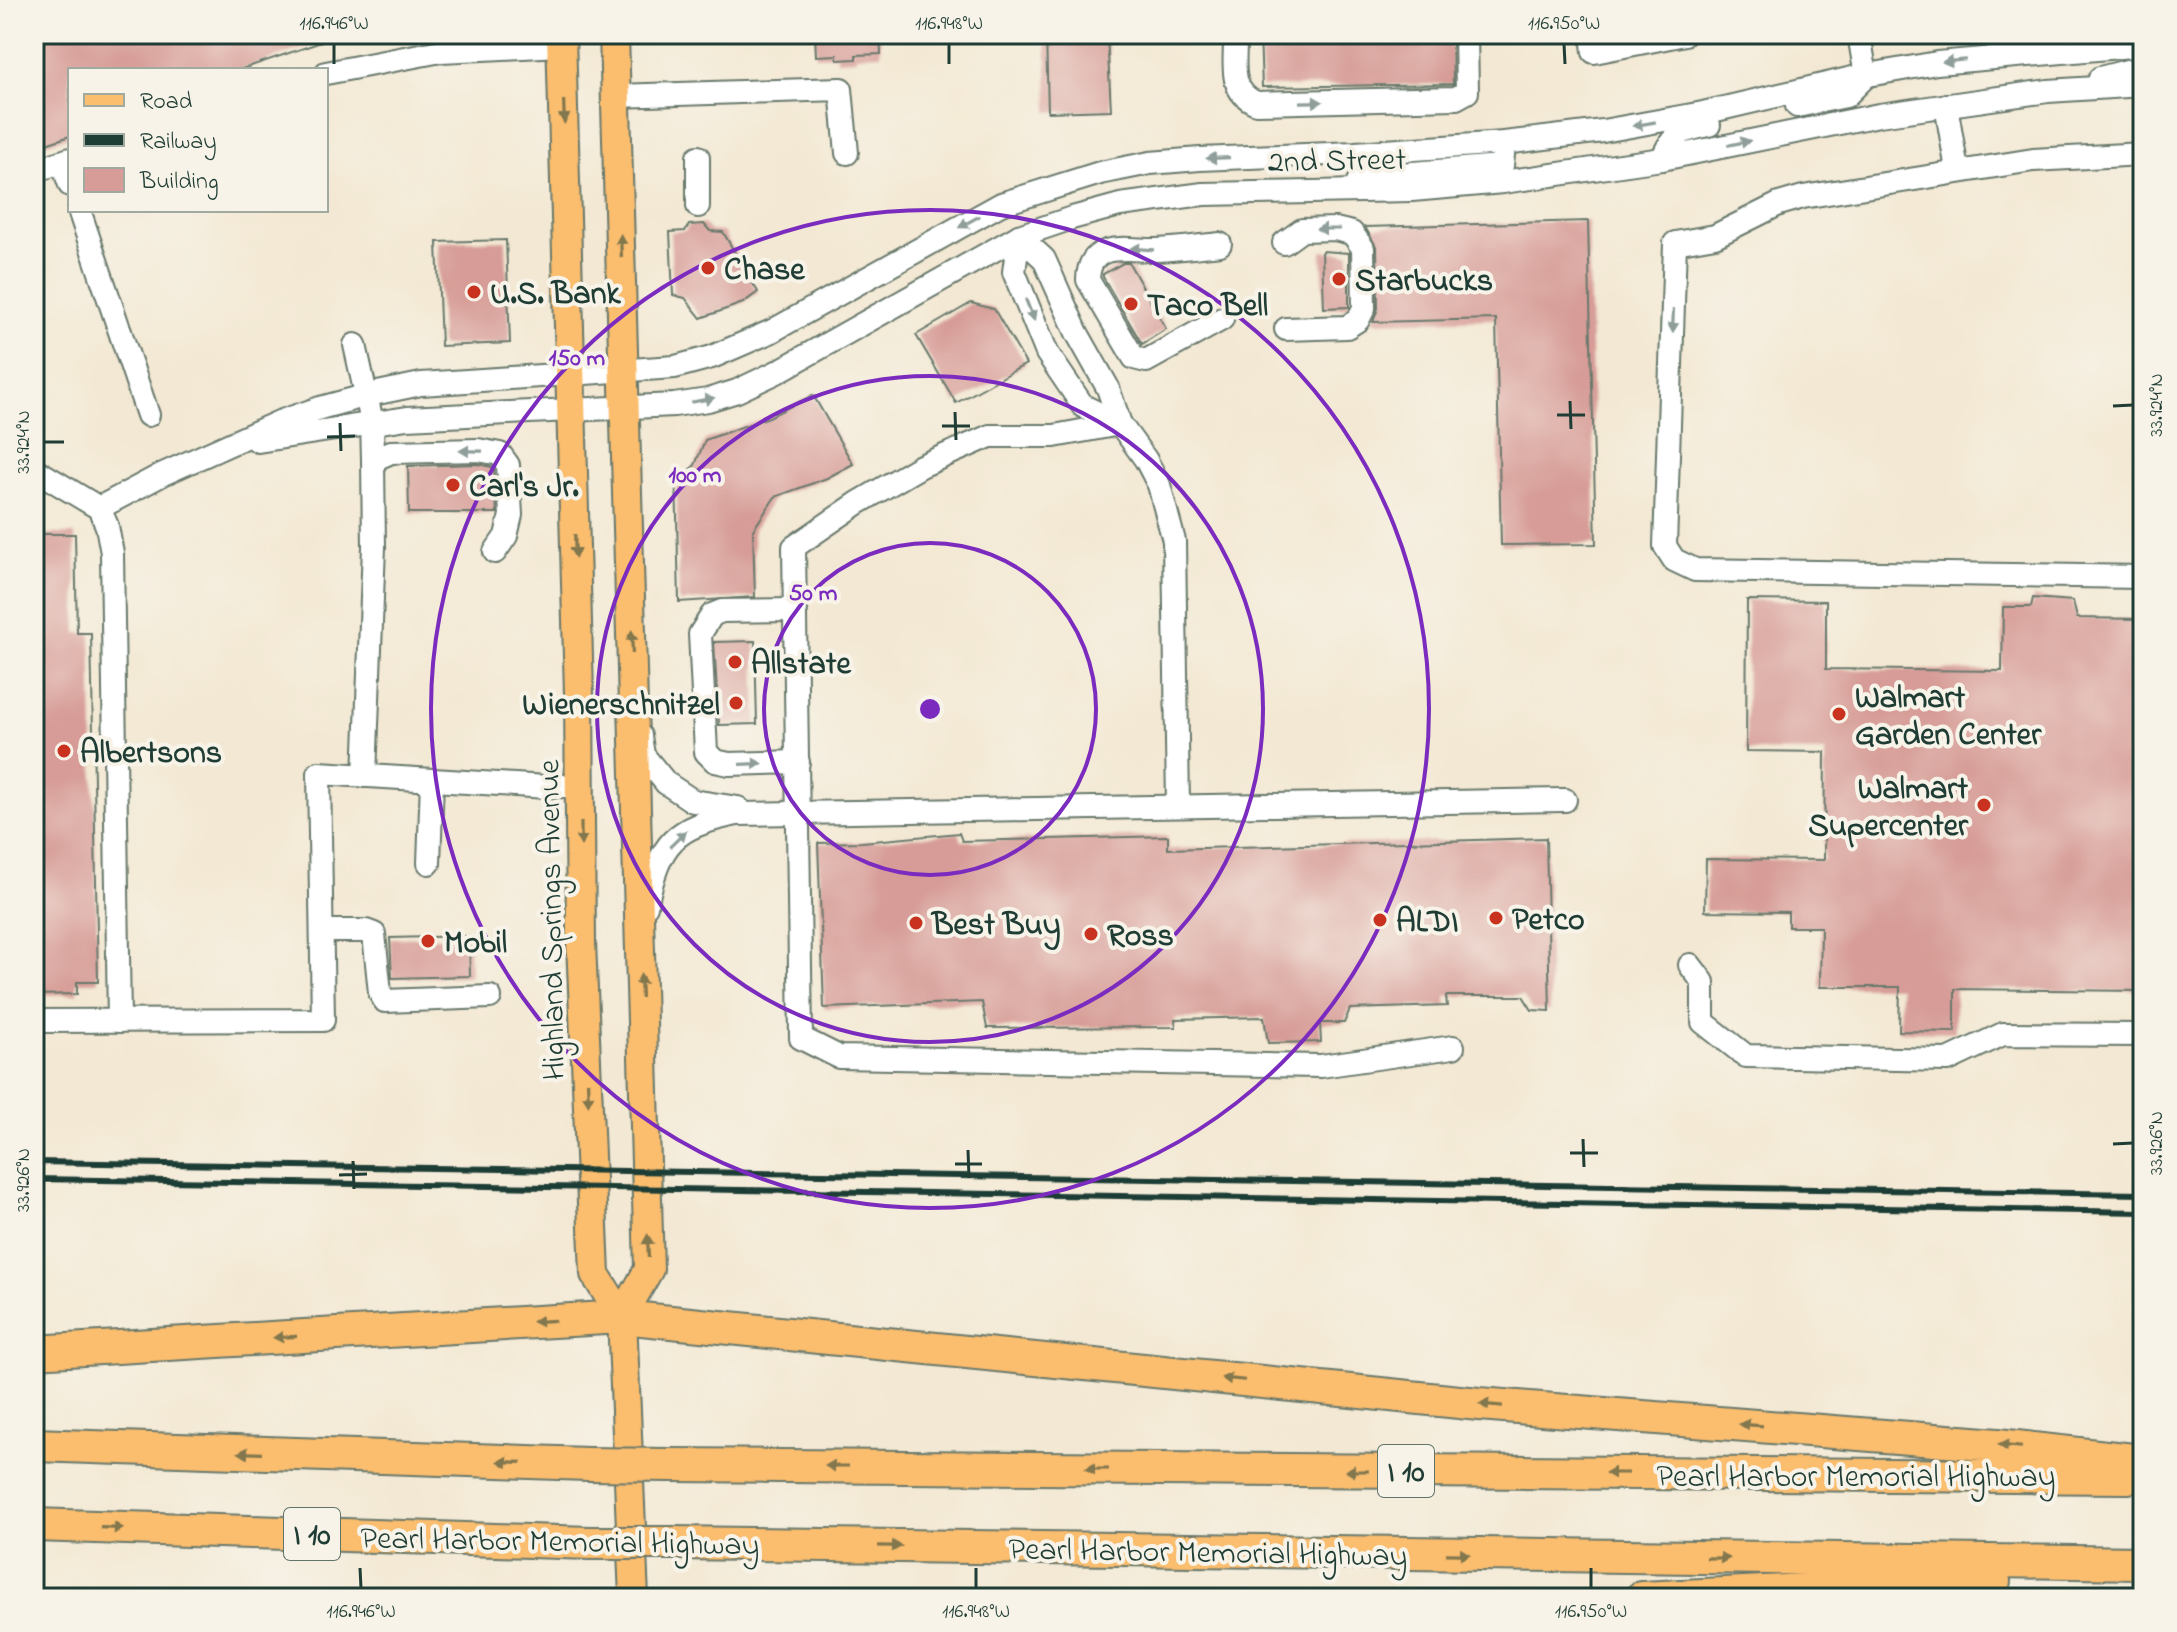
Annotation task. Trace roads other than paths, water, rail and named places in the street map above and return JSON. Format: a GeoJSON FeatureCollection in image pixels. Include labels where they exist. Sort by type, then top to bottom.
{"type":"FeatureCollection","features":[{"type":"Feature","properties":{"kind":"highway"},"geometry":{"type":"LineString","coordinates":[[34,1352],[622,1317],[1479,1404],[1983,1443],[2143,1461]]}},
{"type":"Feature","properties":{"kind":"highway","name":"Pearl Harbor Memorial Highway"},"geometry":{"type":"LineString","coordinates":[[34,1445],[588,1464],[2143,1477]]}},
{"type":"Feature","properties":{"kind":"highway","name":"Pearl Harbor Memorial Highway"},"geometry":{"type":"LineString","coordinates":[[34,1525],[590,1543],[2143,1563]]}},
{"type":"Feature","properties":{"kind":"highway"},"geometry":{"type":"LineString","coordinates":[[1641,1598],[2143,1574]]}},
{"type":"Feature","properties":{"kind":"main road"},"geometry":{"type":"LineString","coordinates":[[614,34],[649,1269],[622,1317]]}},
{"type":"Feature","properties":{"kind":"main road","name":"Highland Springs Avenue"},"geometry":{"type":"LineString","coordinates":[[562,39],[581,785],[581,942],[595,1274],[622,1317],[634,1598]]}},
{"type":"Feature","properties":{"kind":"street"},"geometry":{"type":"LineString","coordinates":[[1235,34],[1236,86],[1243,97],[1256,103],[1456,98],[1467,92],[1466,34]]}},
{"type":"Feature","properties":{"kind":"street"},"geometry":{"type":"LineString","coordinates":[[1592,34],[1594,52],[1685,34]]}},
{"type":"Feature","properties":{"kind":"street"},"geometry":{"type":"LineString","coordinates":[[1662,159],[1672,137],[1686,130],[1846,96],[1866,76],[1859,34]]}},
{"type":"Feature","properties":{"kind":"street"},"geometry":{"type":"LineString","coordinates":[[328,73],[441,51],[562,39]]}},
{"type":"Feature","properties":{"kind":"street","name":"2nd Street"},"geometry":{"type":"LineString","coordinates":[[234,445],[279,422],[368,395],[421,384],[696,363],[745,344],[1001,204],[1100,173],[1150,163],[1504,143],[1603,131],[1937,63],[2143,45]]}},
{"type":"Feature","properties":{"kind":"street"},"geometry":{"type":"LineString","coordinates":[[2048,91],[2143,67]]}},
{"type":"Feature","properties":{"kind":"street","name":"2nd Street"},"geometry":{"type":"LineString","coordinates":[[234,445],[372,422],[479,413],[571,412],[708,400],[737,391],[814,352],[1019,236],[1072,218],[1152,199],[1203,194],[1412,190],[1503,182],[1662,159],[1806,128],[1946,105],[2048,91],[2143,85]]}},
{"type":"Feature","properties":{"kind":"street"},"geometry":{"type":"LineString","coordinates":[[616,96],[841,89],[847,153]]}},
{"type":"Feature","properties":{"kind":"street"},"geometry":{"type":"LineString","coordinates":[[1946,105],[1957,170]]}},
{"type":"Feature","properties":{"kind":"street"},"geometry":{"type":"LineString","coordinates":[[1318,192],[1387,175],[1502,166],[1504,143]]}},
{"type":"Feature","properties":{"kind":"street"},"geometry":{"type":"LineString","coordinates":[[2143,154],[2033,160],[1803,197],[1779,204],[1715,236],[1675,243],[1665,546],[1674,560],[1695,570],[2143,577]]}},
{"type":"Feature","properties":{"kind":"street"},"geometry":{"type":"LineString","coordinates":[[698,157],[698,206]]}},
{"type":"Feature","properties":{"kind":"street"},"geometry":{"type":"LineString","coordinates":[[34,171],[66,160]]}},
{"type":"Feature","properties":{"kind":"street"},"geometry":{"type":"LineString","coordinates":[[80,212],[148,415]]}},
{"type":"Feature","properties":{"kind":"street"},"geometry":{"type":"LineString","coordinates":[[1284,243],[1302,230],[1335,229],[1352,233],[1363,248],[1364,308],[1358,320],[1347,327],[1286,329]]}},
{"type":"Feature","properties":{"kind":"street"},"geometry":{"type":"LineString","coordinates":[[1019,236],[1014,272],[1047,353],[1083,406],[1120,424]]}},
{"type":"Feature","properties":{"kind":"street"},"geometry":{"type":"LineString","coordinates":[[1019,236],[1044,259],[1077,333],[1108,388],[1120,424],[1146,460],[1159,485],[1174,541],[1178,806]]}},
{"type":"Feature","properties":{"kind":"street"},"geometry":{"type":"LineString","coordinates":[[1220,244],[1156,250],[1120,247],[1098,256],[1089,269],[1088,280],[1134,358],[1146,361],[1222,319]]}},
{"type":"Feature","properties":{"kind":"street"},"geometry":{"type":"LineString","coordinates":[[355,345],[368,395],[373,460],[374,547],[365,776]]}},
{"type":"Feature","properties":{"kind":"street"},"geometry":{"type":"LineString","coordinates":[[1120,424],[1054,436],[990,436],[921,466],[858,503],[794,547],[801,1038],[839,1057],[1321,1066],[1453,1047]]}},
{"type":"Feature","properties":{"kind":"street"},"geometry":{"type":"LineString","coordinates":[[99,508],[163,474],[234,445]]}},
{"type":"Feature","properties":{"kind":"street"},"geometry":{"type":"LineString","coordinates":[[373,460],[391,452],[478,450],[500,454],[508,465],[511,515],[506,536],[495,552]]}},
{"type":"Feature","properties":{"kind":"street"},"geometry":{"type":"LineString","coordinates":[[34,469],[99,508],[107,526],[112,553],[119,1021]]}},
{"type":"Feature","properties":{"kind":"street"},"geometry":{"type":"LineString","coordinates":[[796,610],[722,611],[712,615],[700,634],[706,752],[715,761],[729,764],[798,762]]}},
{"type":"Feature","properties":{"kind":"street"},"geometry":{"type":"LineString","coordinates":[[633,697],[643,755],[666,783],[693,801],[767,812]]}},
{"type":"Feature","properties":{"kind":"street"},"geometry":{"type":"LineString","coordinates":[[34,1021],[323,1020],[319,773],[547,787],[581,785]]}},
{"type":"Feature","properties":{"kind":"street"},"geometry":{"type":"LineString","coordinates":[[429,863],[432,780]]}},
{"type":"Feature","properties":{"kind":"street"},"geometry":{"type":"LineString","coordinates":[[640,934],[654,870],[676,835],[703,821],[797,811],[1565,800]]}},
{"type":"Feature","properties":{"kind":"street"},"geometry":{"type":"LineString","coordinates":[[322,931],[366,931],[374,934],[380,993],[385,1001],[490,997]]}},
{"type":"Feature","properties":{"kind":"street"},"geometry":{"type":"LineString","coordinates":[[1690,965],[1703,982],[1703,1022],[1746,1056],[1948,1060],[2003,1034],[2143,1035]]}},
{"type":"Feature","properties":{"kind":"railway"},"geometry":{"type":"LineString","coordinates":[[34,1162],[2143,1194]]}},
{"type":"Feature","properties":{"kind":"railway"},"geometry":{"type":"LineString","coordinates":[[34,1179],[2143,1212]]}},
{"type":"Feature","properties":{"kind":"place","name":"Chase"},"geometry":{"type":"Point","coordinates":[708,268]}},
{"type":"Feature","properties":{"kind":"place","name":"Starbucks"},"geometry":{"type":"Point","coordinates":[1339,279]}},
{"type":"Feature","properties":{"kind":"place","name":"U.S. Bank"},"geometry":{"type":"Point","coordinates":[474,292]}},
{"type":"Feature","properties":{"kind":"place","name":"Taco Bell"},"geometry":{"type":"Point","coordinates":[1131,304]}},
{"type":"Feature","properties":{"kind":"place","name":"Carl's Jr."},"geometry":{"type":"Point","coordinates":[453,485]}},
{"type":"Feature","properties":{"kind":"place","name":"Allstate"},"geometry":{"type":"Point","coordinates":[735,662]}},
{"type":"Feature","properties":{"kind":"place","name":"Wienerschnitzel"},"geometry":{"type":"Point","coordinates":[736,703]}},
{"type":"Feature","properties":{"kind":"place","name":"Walmart Garden Center"},"geometry":{"type":"Point","coordinates":[1839,714]}},
{"type":"Feature","properties":{"kind":"place","name":"Albertsons"},"geometry":{"type":"Point","coordinates":[64,751]}},
{"type":"Feature","properties":{"kind":"place","name":"Walmart Supercenter"},"geometry":{"type":"Point","coordinates":[1984,805]}},
{"type":"Feature","properties":{"kind":"place","name":"Petco"},"geometry":{"type":"Point","coordinates":[1496,918]}},
{"type":"Feature","properties":{"kind":"place","name":"ALDI"},"geometry":{"type":"Point","coordinates":[1380,920]}},
{"type":"Feature","properties":{"kind":"place","name":"Best Buy"},"geometry":{"type":"Point","coordinates":[916,923]}},
{"type":"Feature","properties":{"kind":"place","name":"Ross"},"geometry":{"type":"Point","coordinates":[1091,934]}},
{"type":"Feature","properties":{"kind":"place","name":"Mobil"},"geometry":{"type":"Point","coordinates":[428,941]}}]}
